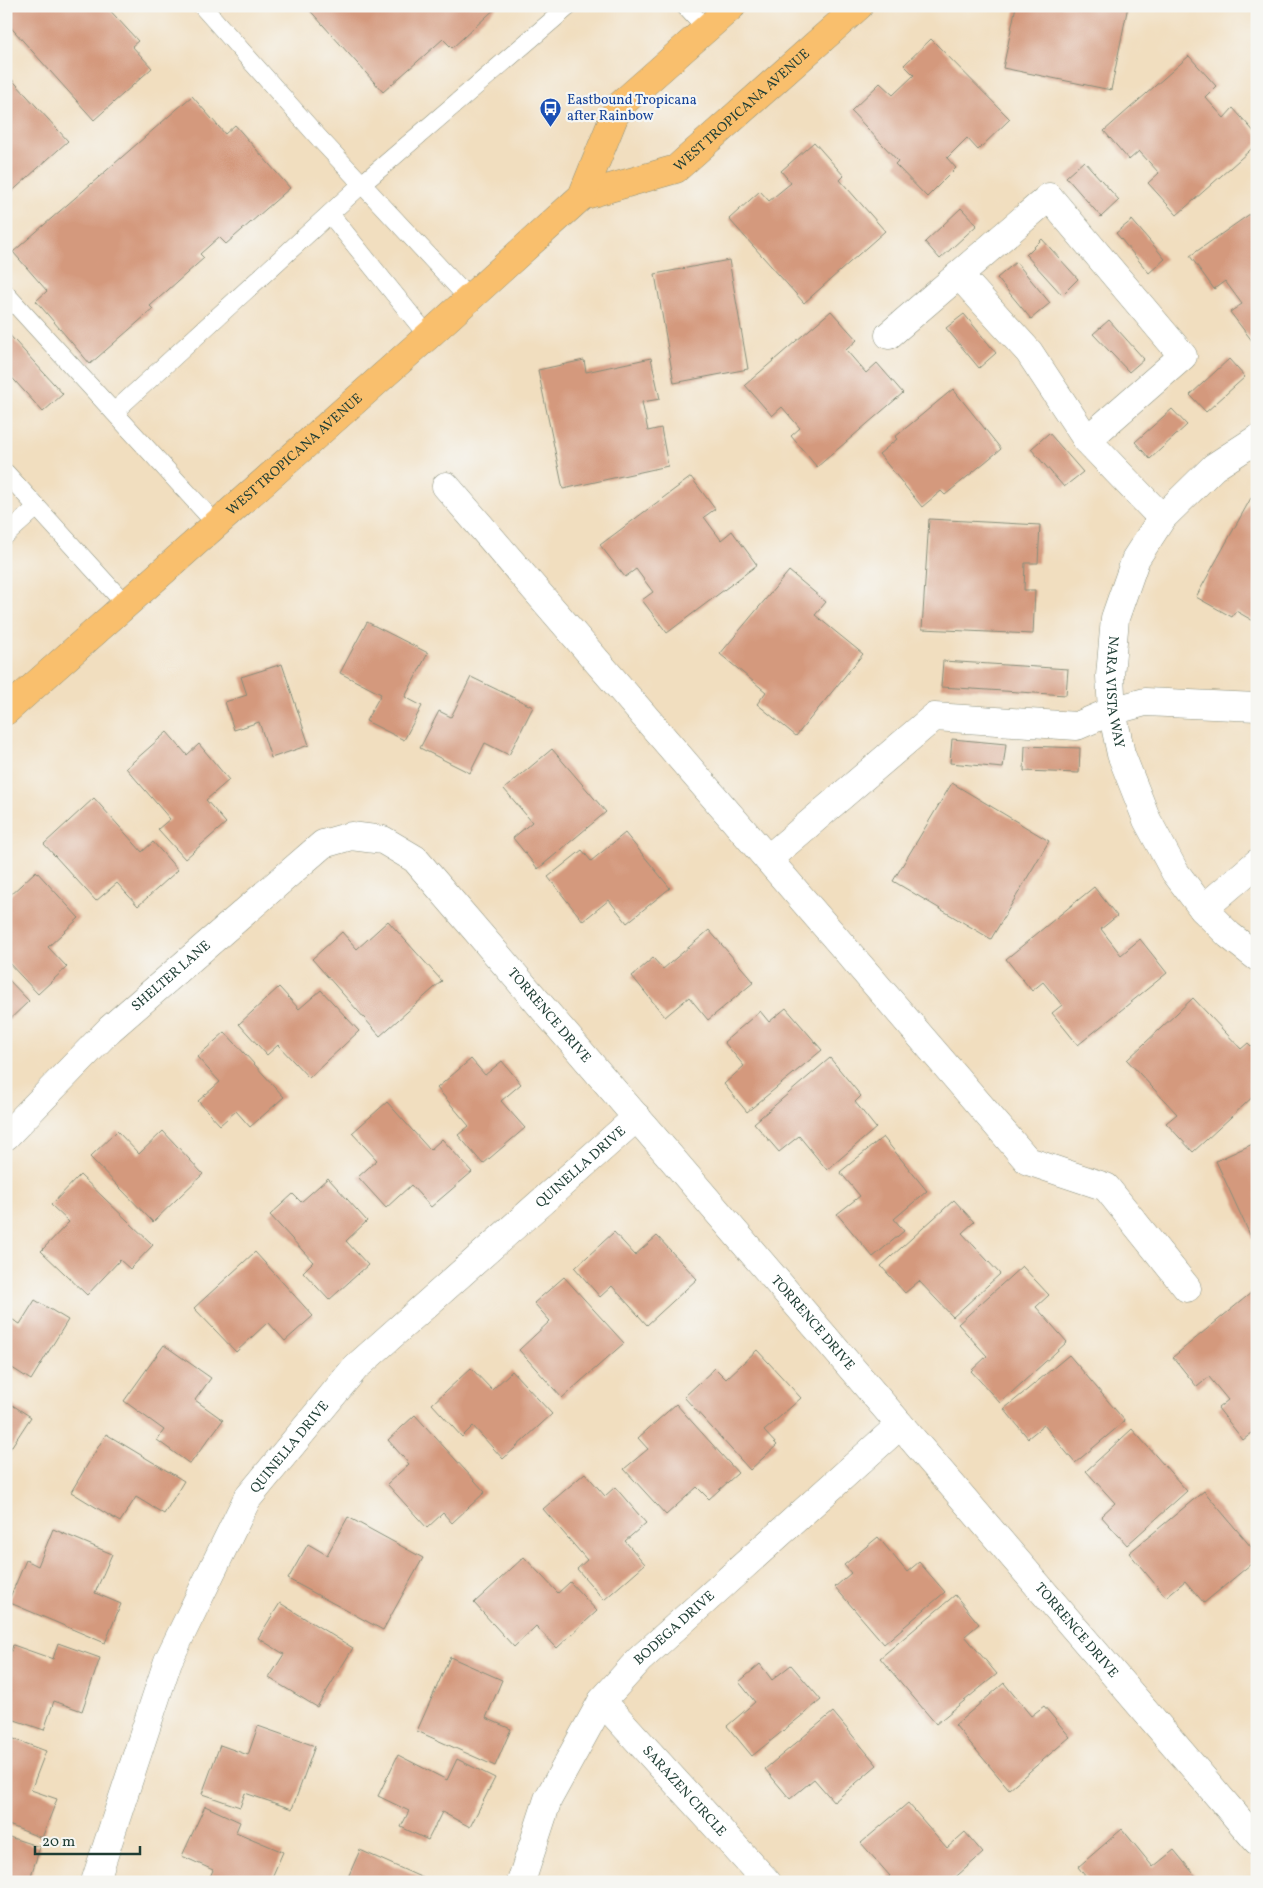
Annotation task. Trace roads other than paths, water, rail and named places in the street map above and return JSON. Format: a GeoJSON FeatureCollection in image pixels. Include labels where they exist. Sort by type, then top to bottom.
{"type":"FeatureCollection","features":[{"type":"Feature","properties":{"kind":"main road","name":"WEST TROPICANA AVENUE"},"geometry":{"type":"LineString","coordinates":[[6,711],[428,336],[582,196],[618,107],[732,6]]}},
{"type":"Feature","properties":{"kind":"main road","name":"WEST TROPICANA AVENUE"},"geometry":{"type":"LineString","coordinates":[[582,196],[676,169],[859,6]]}},
{"type":"Feature","properties":{"kind":"street"},"geometry":{"type":"LineString","coordinates":[[889,335],[1049,197],[1183,356],[1087,440]]}},
{"type":"Feature","properties":{"kind":"street"},"geometry":{"type":"LineString","coordinates":[[959,274],[1029,352],[1087,440],[1162,518]]}},
{"type":"Feature","properties":{"kind":"street","name":"NARA VISTA WAY"},"geometry":{"type":"LineString","coordinates":[[1257,439],[1214,467],[1162,518],[1136,558],[1115,618],[1110,676],[1112,711],[1121,754],[1147,820],[1175,872],[1203,909],[1229,935],[1257,956]]}},
{"type":"Feature","properties":{"kind":"street"},"geometry":{"type":"LineString","coordinates":[[446,486],[1028,1161],[1106,1186],[1187,1288]]}},
{"type":"Feature","properties":{"kind":"street"},"geometry":{"type":"LineString","coordinates":[[768,859],[934,717],[1077,726],[1112,711],[1145,702],[1257,707]]}},
{"type":"Feature","properties":{"kind":"street","name":"TORRENCE DRIVE"},"geometry":{"type":"LineString","coordinates":[[351,836],[383,840],[415,859],[1257,1841]]}},
{"type":"Feature","properties":{"kind":"street","name":"SHELTER LANE"},"geometry":{"type":"LineString","coordinates":[[6,1136],[110,1029],[323,844],[351,836]]}},
{"type":"Feature","properties":{"kind":"street"},"geometry":{"type":"LineString","coordinates":[[1203,909],[1257,863]]}},
{"type":"Feature","properties":{"kind":"street","name":"QUINELLA DRIVE"},"geometry":{"type":"LineString","coordinates":[[95,1882],[168,1662],[247,1499],[355,1368],[637,1117]]}},
{"type":"Feature","properties":{"kind":"street","name":"BODEGA DRIVE"},"geometry":{"type":"LineString","coordinates":[[521,1882],[548,1799],[602,1701],[639,1660],[900,1425]]}},
{"type":"Feature","properties":{"kind":"street","name":"SARAZEN CIRCLE"},"geometry":{"type":"LineString","coordinates":[[602,1701],[767,1882]]}},
{"type":"Feature","properties":{"kind":"lane"},"geometry":{"type":"LineString","coordinates":[[202,6],[362,184],[469,299]]}},
{"type":"Feature","properties":{"kind":"lane"},"geometry":{"type":"LineString","coordinates":[[114,412],[362,184],[569,6]]}},
{"type":"Feature","properties":{"kind":"lane"},"geometry":{"type":"LineString","coordinates":[[685,6],[706,29]]}},
{"type":"Feature","properties":{"kind":"lane"},"geometry":{"type":"LineString","coordinates":[[330,214],[428,336]]}},
{"type":"Feature","properties":{"kind":"lane"},"geometry":{"type":"LineString","coordinates":[[6,294],[216,524]]}},
{"type":"Feature","properties":{"kind":"lane"},"geometry":{"type":"LineString","coordinates":[[6,473],[126,605]]}},
{"type":"Feature","properties":{"kind":"lane"},"geometry":{"type":"LineString","coordinates":[[6,535],[37,507]]}},
{"type":"Feature","properties":{"kind":"place","name":"Eastbound Tropicana after Rainbow"},"geometry":{"type":"Point","coordinates":[551,127]}}]}
